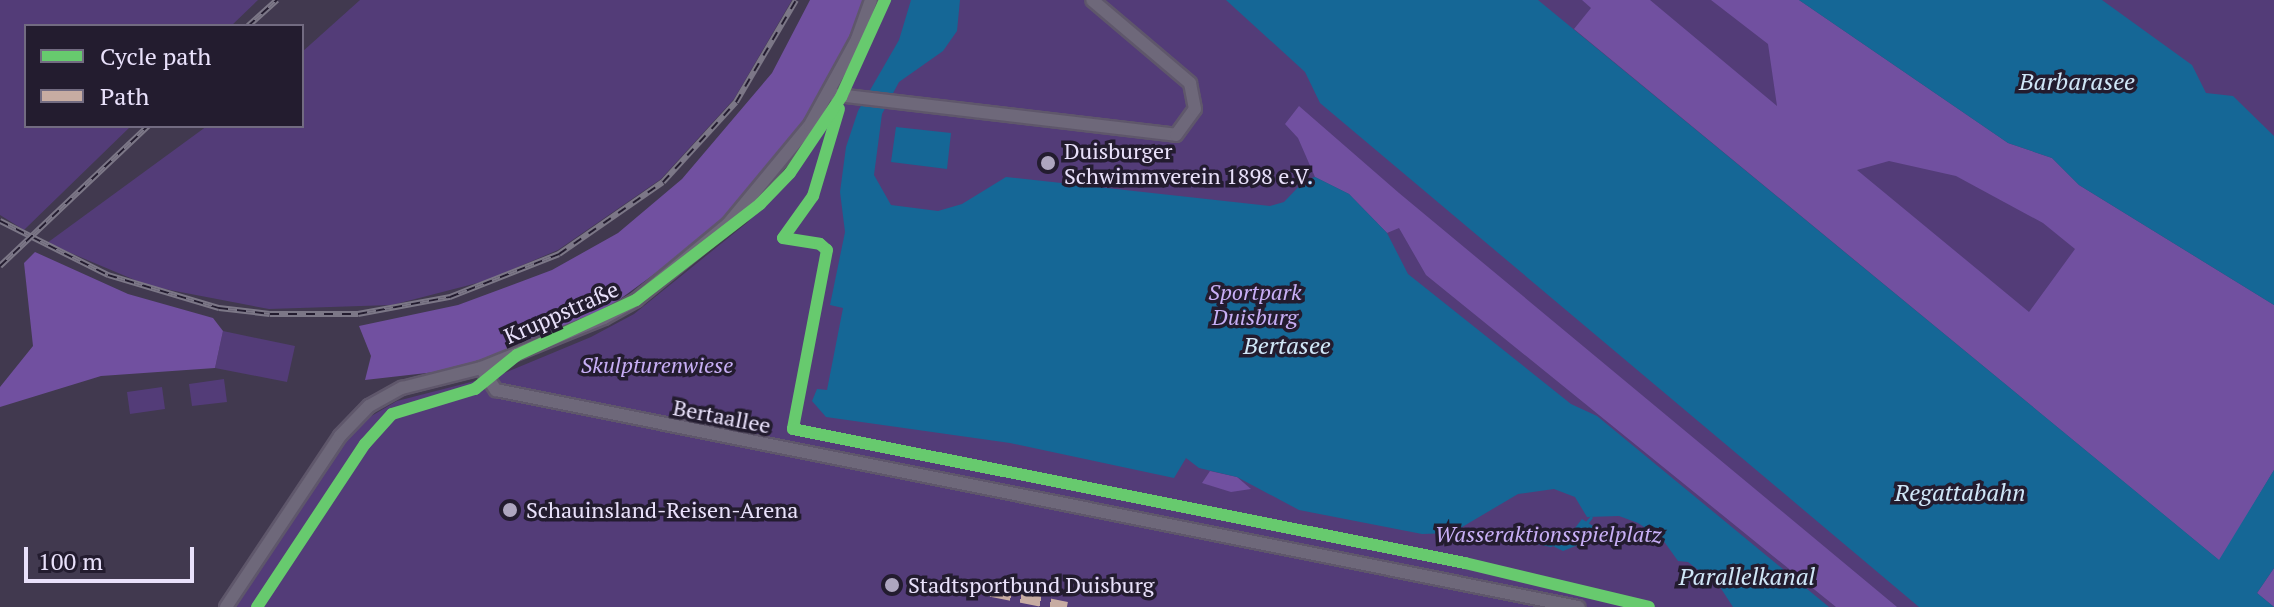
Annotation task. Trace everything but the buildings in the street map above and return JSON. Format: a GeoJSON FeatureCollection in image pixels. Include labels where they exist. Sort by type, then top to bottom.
{"type":"FeatureCollection","features":[{"type":"Feature","properties":{"kind":"street","name":"Kruppstraße"},"geometry":{"type":"LineString","coordinates":[[226,607],[361,412],[402,388],[481,368],[636,300],[757,195],[829,94],[871,0]]}},
{"type":"Feature","properties":{"kind":"street"},"geometry":{"type":"LineString","coordinates":[[829,94],[890,104],[1176,135],[1195,109],[1190,83],[1092,0]]}},
{"type":"Feature","properties":{"kind":"street","name":"Bertaallee"},"geometry":{"type":"LineString","coordinates":[[481,368],[496,390],[1578,607]]}},
{"type":"Feature","properties":{"kind":"green space"},"geometry":{"type":"Polygon","coordinates":[[[0,0],[258,0],[233,24],[24,24],[24,128],[129,128],[24,230],[0,215],[0,0]]]}},
{"type":"Feature","properties":{"kind":"green space"},"geometry":{"type":"Polygon","coordinates":[[[360,0],[792,0],[734,99],[661,179],[558,250],[485,281],[392,305],[269,309],[149,286],[47,243],[204,128],[304,128],[304,50],[360,0]]]}},
{"type":"Feature","properties":{"kind":"green space","name":"Sportpark Duisburg"},"geometry":{"type":"Polygon","coordinates":[[[880,0],[2274,0],[2274,607],[235,607],[346,440],[368,418],[397,401],[502,374],[591,337],[634,314],[748,222],[830,118],[880,0]]]}},
{"type":"Feature","properties":{"kind":"green space"},"geometry":{"type":"Polygon","coordinates":[[[223,331],[295,346],[287,382],[215,368],[223,331]]]}},
{"type":"Feature","properties":{"kind":"green space"},"geometry":{"type":"Polygon","coordinates":[[[224,379],[227,402],[192,406],[189,384],[224,379]]]}},
{"type":"Feature","properties":{"kind":"green space"},"geometry":{"type":"Polygon","coordinates":[[[162,387],[165,409],[130,414],[127,392],[162,387]]]}},
{"type":"Feature","properties":{"kind":"shaded area"},"geometry":{"type":"Polygon","coordinates":[[[810,0],[865,0],[852,37],[805,122],[733,212],[690,248],[601,313],[497,357],[444,371],[365,380],[371,356],[359,326],[458,305],[552,270],[618,233],[682,179],[772,73],[810,0]]]}},
{"type":"Feature","properties":{"kind":"shaded area"},"geometry":{"type":"Polygon","coordinates":[[[1582,0],[1650,0],[1777,106],[1768,44],[1711,0],[1799,0],[2008,143],[2052,158],[2079,185],[2274,305],[2274,470],[2220,561],[1574,29],[1591,8],[1582,0]],[[1889,161],[1857,170],[2029,312],[2075,249],[2043,223],[1956,176],[1889,161]]]}},
{"type":"Feature","properties":{"kind":"shaded area"},"geometry":{"type":"Polygon","coordinates":[[[1299,106],[1399,193],[1897,607],[1836,607],[1426,275],[1399,228],[1387,233],[1349,194],[1315,177],[1298,138],[1285,124],[1299,106]]]}},
{"type":"Feature","properties":{"kind":"shaded area"},"geometry":{"type":"Polygon","coordinates":[[[35,252],[128,294],[213,318],[223,331],[215,368],[101,376],[0,407],[0,387],[33,346],[24,263],[35,252]]]}},
{"type":"Feature","properties":{"kind":"shaded area"},"geometry":{"type":"Polygon","coordinates":[[[1210,471],[1237,477],[1251,489],[1231,492],[1202,483],[1210,471]]]}},
{"type":"Feature","properties":{"kind":"shaded area"},"geometry":{"type":"Polygon","coordinates":[[[2274,568],[2274,607],[2257,593],[2274,568]]]}},
{"type":"Feature","properties":{"kind":"water","name":"Bertasee"},"geometry":{"type":"Polygon","coordinates":[[[911,0],[960,0],[957,31],[943,51],[899,82],[882,114],[874,175],[891,205],[938,211],[962,204],[1006,177],[1270,206],[1284,202],[1305,180],[1315,177],[1349,194],[1387,233],[1408,274],[1571,404],[1597,416],[1829,607],[1733,607],[1720,587],[1688,562],[1678,561],[1663,540],[1638,523],[1619,516],[1587,517],[1575,497],[1554,489],[1518,494],[1452,533],[1422,534],[1299,510],[1237,477],[1199,468],[1186,458],[1174,478],[1010,443],[826,417],[812,401],[817,389],[827,390],[843,308],[830,305],[845,232],[840,192],[846,147],[858,111],[899,40],[911,0]]]}},
{"type":"Feature","properties":{"kind":"water","name":"Regattabahn"},"geometry":{"type":"Polygon","coordinates":[[[1226,0],[1538,0],[2219,560],[2274,470],[2274,568],[2257,593],[2274,607],[1919,607],[1320,103],[1305,72],[1226,0]]]}},
{"type":"Feature","properties":{"kind":"water","name":"Barbarasee"},"geometry":{"type":"Polygon","coordinates":[[[1799,0],[2102,0],[2192,65],[2206,93],[2233,96],[2274,136],[2274,305],[2079,185],[2052,158],[2008,143],[1799,0]]]}},
{"type":"Feature","properties":{"kind":"water"},"geometry":{"type":"Polygon","coordinates":[[[896,127],[951,133],[947,169],[891,162],[896,127]]]}},
{"type":"Feature","properties":{"kind":"water"},"geometry":{"type":"Polygon","coordinates":[[[1582,519],[1593,526],[1578,545],[1563,551],[1551,545],[1550,539],[1575,528],[1582,519]]]}},
{"type":"Feature","properties":{"kind":"waterway"},"geometry":{"type":"LineString","coordinates":[[1587,522],[1591,517]]}},
{"type":"Feature","properties":{"kind":"waterway"},"geometry":{"type":"LineString","coordinates":[[1537,542],[1551,545]]}},
{"type":"Feature","properties":{"kind":"railway"},"geometry":{"type":"LineString","coordinates":[[250,24],[277,0]]}},
{"type":"Feature","properties":{"kind":"railway"},"geometry":{"type":"LineString","coordinates":[[0,221],[108,275],[219,308],[270,314],[358,314],[450,297],[559,254],[663,182],[736,102],[796,0]]}},
{"type":"Feature","properties":{"kind":"railway"},"geometry":{"type":"LineString","coordinates":[[0,266],[146,128]]}},
{"type":"Feature","properties":{"kind":"marked path"},"geometry":{"type":"LineString","coordinates":[[962,586],[1067,607]]}},
{"type":"Feature","properties":{"kind":"cycle path"},"geometry":{"type":"LineString","coordinates":[[257,607],[365,444],[392,414],[475,389],[517,355],[636,300],[760,204],[790,173],[841,97],[885,0]]}},
{"type":"Feature","properties":{"kind":"cycle path"},"geometry":{"type":"LineString","coordinates":[[783,238],[813,196],[839,109]]}},
{"type":"Feature","properties":{"kind":"cycle path"},"geometry":{"type":"LineString","coordinates":[[783,238],[820,244],[827,250],[793,429],[1465,563],[1649,607]]}},
{"type":"Feature","properties":{"kind":"place","name":"Duisburger Schwimmverein 1898 e.V."},"geometry":{"type":"Point","coordinates":[1048,163]}},
{"type":"Feature","properties":{"kind":"place","name":"Schauinsland-Reisen-Arena"},"geometry":{"type":"Point","coordinates":[510,510]}},
{"type":"Feature","properties":{"kind":"place","name":"Stadtsportbund Duisburg"},"geometry":{"type":"Point","coordinates":[892,585]}},
{"type":"Feature","properties":{"kind":"park label","name":"Skulpturenwiese"},"geometry":{"type":"Point","coordinates":[657,365]}},
{"type":"Feature","properties":{"kind":"park label","name":"Wasseraktionsspielplatz"},"geometry":{"type":"Point","coordinates":[1548,534]}},
{"type":"Feature","properties":{"kind":"water label","name":"Parallelkanal"},"geometry":{"type":"Point","coordinates":[1747,577]}}]}
